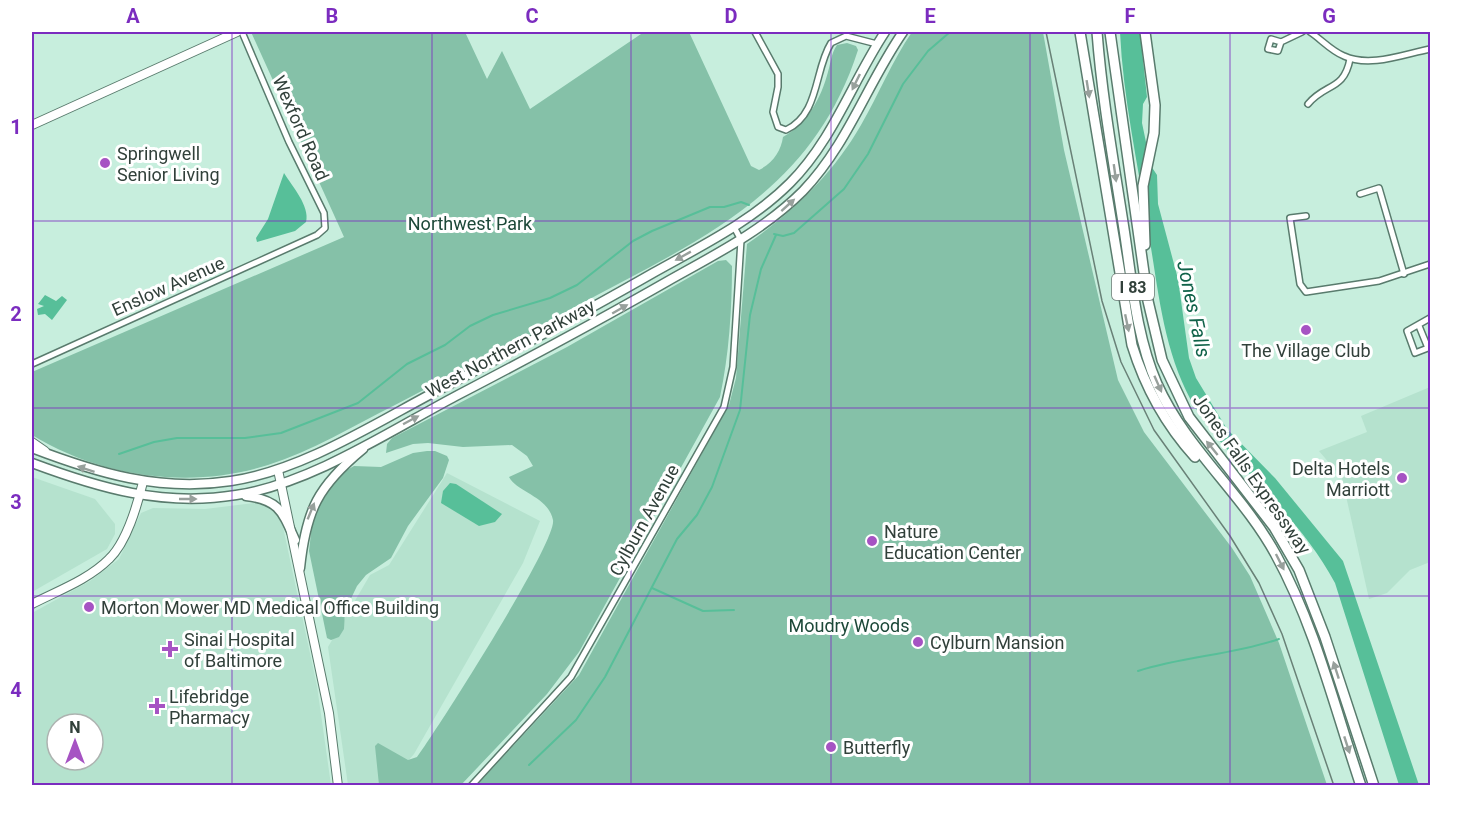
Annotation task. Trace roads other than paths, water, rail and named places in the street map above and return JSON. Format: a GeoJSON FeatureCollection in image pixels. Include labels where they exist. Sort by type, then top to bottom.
{"type":"FeatureCollection","features":[{"type":"Feature","properties":{"kind":"highway"},"geometry":{"type":"LineString","coordinates":[[1080,32],[1124,306],[1139,368],[1152,398],[1172,427],[1247,514]]}},
{"type":"Feature","properties":{"kind":"highway","name":"Jones Falls Expressway"},"geometry":{"type":"LineString","coordinates":[[1097,32],[1102,84],[1135,304],[1150,365],[1178,424],[1276,554],[1296,596],[1361,786]]}},
{"type":"Feature","properties":{"kind":"highway","name":"Jones Falls Expressway"},"geometry":{"type":"LineString","coordinates":[[1110,32],[1148,301],[1162,360],[1178,399],[1202,436],[1274,527],[1299,570],[1325,637],[1374,786]]}},
{"type":"Feature","properties":{"kind":"highway"},"geometry":{"type":"LineString","coordinates":[[1145,32],[1154,96],[1154,133],[1144,179],[1142,204],[1148,301]]}},
{"type":"Feature","properties":{"kind":"main road"},"geometry":{"type":"LineString","coordinates":[[32,124],[237,32]]}},
{"type":"Feature","properties":{"kind":"main road","name":"West Northern Parkway"},"geometry":{"type":"LineString","coordinates":[[32,448],[94,471],[143,482],[209,484],[278,470],[316,453],[544,335],[734,227],[781,192],[815,154],[885,32]]}},
{"type":"Feature","properties":{"kind":"main road","name":"West Northern Parkway"},"geometry":{"type":"LineString","coordinates":[[32,463],[91,485],[140,496],[189,499],[236,495],[283,483],[378,437],[576,334],[741,240],[782,210],[827,163],[849,131],[903,32]]}},
{"type":"Feature","properties":{"kind":"main road"},"geometry":{"type":"LineString","coordinates":[[300,568],[305,530],[317,497],[334,474],[378,437]]}},
{"type":"Feature","properties":{"kind":"main road"},"geometry":{"type":"LineString","coordinates":[[32,442],[57,458]]}},
{"type":"Feature","properties":{"kind":"main road"},"geometry":{"type":"LineString","coordinates":[[278,470],[283,483],[329,712],[338,786]]}},
{"type":"Feature","properties":{"kind":"main road"},"geometry":{"type":"LineString","coordinates":[[32,604],[83,578],[108,560],[120,544],[140,496],[143,482]]}},
{"type":"Feature","properties":{"kind":"main road"},"geometry":{"type":"LineString","coordinates":[[236,495],[260,498],[273,503],[284,515],[295,540]]}},
{"type":"Feature","properties":{"kind":"street","name":"Wexford Road"},"geometry":{"type":"LineString","coordinates":[[242,32],[289,142],[324,213],[325,228],[317,235]]}},
{"type":"Feature","properties":{"kind":"street"},"geometry":{"type":"LineString","coordinates":[[755,32],[778,74],[773,118],[778,127],[786,130],[796,123],[812,99],[831,43],[846,36],[877,44]]}},
{"type":"Feature","properties":{"kind":"street"},"geometry":{"type":"LineString","coordinates":[[1281,42],[1302,32]]}},
{"type":"Feature","properties":{"kind":"street"},"geometry":{"type":"LineString","coordinates":[[1310,32],[1350,59],[1371,61],[1431,49]]}},
{"type":"Feature","properties":{"kind":"street"},"geometry":{"type":"LineString","coordinates":[[1308,104],[1316,94],[1338,85],[1346,73],[1350,59]]}},
{"type":"Feature","properties":{"kind":"street"},"geometry":{"type":"LineString","coordinates":[[1360,194],[1379,188],[1404,274]]}},
{"type":"Feature","properties":{"kind":"street"},"geometry":{"type":"LineString","coordinates":[[1306,216],[1290,218],[1300,285],[1306,292],[1370,283],[1431,264]]}},
{"type":"Feature","properties":{"kind":"street"},"geometry":{"type":"LineString","coordinates":[[734,227],[741,240]]}},
{"type":"Feature","properties":{"kind":"street","name":"Enslow Avenue"},"geometry":{"type":"LineString","coordinates":[[32,364],[317,235]]}},
{"type":"Feature","properties":{"kind":"street","name":"Cylburn Avenue"},"geometry":{"type":"LineString","coordinates":[[471,786],[572,677],[724,407],[733,367],[741,240]]}},
{"type":"Feature","properties":{"kind":"street"},"geometry":{"type":"LineString","coordinates":[[1419,326],[1428,348],[1415,353],[1407,331],[1431,318]]}},
{"type":"Feature","properties":{"kind":"waterway"},"geometry":{"type":"LineString","coordinates":[[774,234],[783,236],[794,233],[844,189],[868,154],[903,84],[928,51],[950,32]]}},
{"type":"Feature","properties":{"kind":"waterway"},"geometry":{"type":"LineString","coordinates":[[119,454],[154,442],[177,438],[245,438],[281,433],[358,403],[407,364],[445,345],[470,326],[493,315],[550,298],[577,285],[633,241],[652,231],[710,207],[724,207],[741,202],[749,205]]}},
{"type":"Feature","properties":{"kind":"waterway"},"geometry":{"type":"LineString","coordinates":[[529,765],[576,720],[605,677],[677,539],[697,515],[712,487],[740,410],[750,315],[761,269],[776,235]]}},
{"type":"Feature","properties":{"kind":"waterway"},"geometry":{"type":"LineString","coordinates":[[652,588],[703,611],[734,610]]}},
{"type":"Feature","properties":{"kind":"waterway"},"geometry":{"type":"LineString","coordinates":[[1138,671],[1244,649],[1279,639]]}},
{"type":"Feature","properties":{"kind":"tram line"},"geometry":{"type":"LineString","coordinates":[[1046,32],[1102,301],[1121,362],[1154,430],[1230,536],[1259,583],[1282,634],[1334,786]]}},
{"type":"Feature","properties":{"kind":"place","name":"Springwell Senior Living"},"geometry":{"type":"Point","coordinates":[105,163]}},
{"type":"Feature","properties":{"kind":"place","name":"The Village Club"},"geometry":{"type":"Point","coordinates":[1306,330]}},
{"type":"Feature","properties":{"kind":"place","name":"Delta Hotels Marriott"},"geometry":{"type":"Point","coordinates":[1402,478]}},
{"type":"Feature","properties":{"kind":"place","name":"Nature Education Center"},"geometry":{"type":"Point","coordinates":[872,541]}},
{"type":"Feature","properties":{"kind":"place","name":"Morton Mower MD Medical Office Building"},"geometry":{"type":"Point","coordinates":[89,607]}},
{"type":"Feature","properties":{"kind":"place","name":"Cylburn Mansion"},"geometry":{"type":"Point","coordinates":[918,642]}},
{"type":"Feature","properties":{"kind":"place","name":"Sinai Hospital of Baltimore"},"geometry":{"type":"Point","coordinates":[170,649]}},
{"type":"Feature","properties":{"kind":"place","name":"Lifebridge Pharmacy"},"geometry":{"type":"Point","coordinates":[157,706]}},
{"type":"Feature","properties":{"kind":"place","name":"Butterfly"},"geometry":{"type":"Point","coordinates":[831,747]}},
{"type":"Feature","properties":{"kind":"park label","name":"Northwest Park"},"geometry":{"type":"Point","coordinates":[470,223]}},
{"type":"Feature","properties":{"kind":"park label","name":"Moudry Woods"},"geometry":{"type":"Point","coordinates":[849,625]}},
{"type":"Feature","properties":{"kind":"water label","name":"Jones Falls"},"geometry":{"type":"Point","coordinates":[1194,309]}}]}
